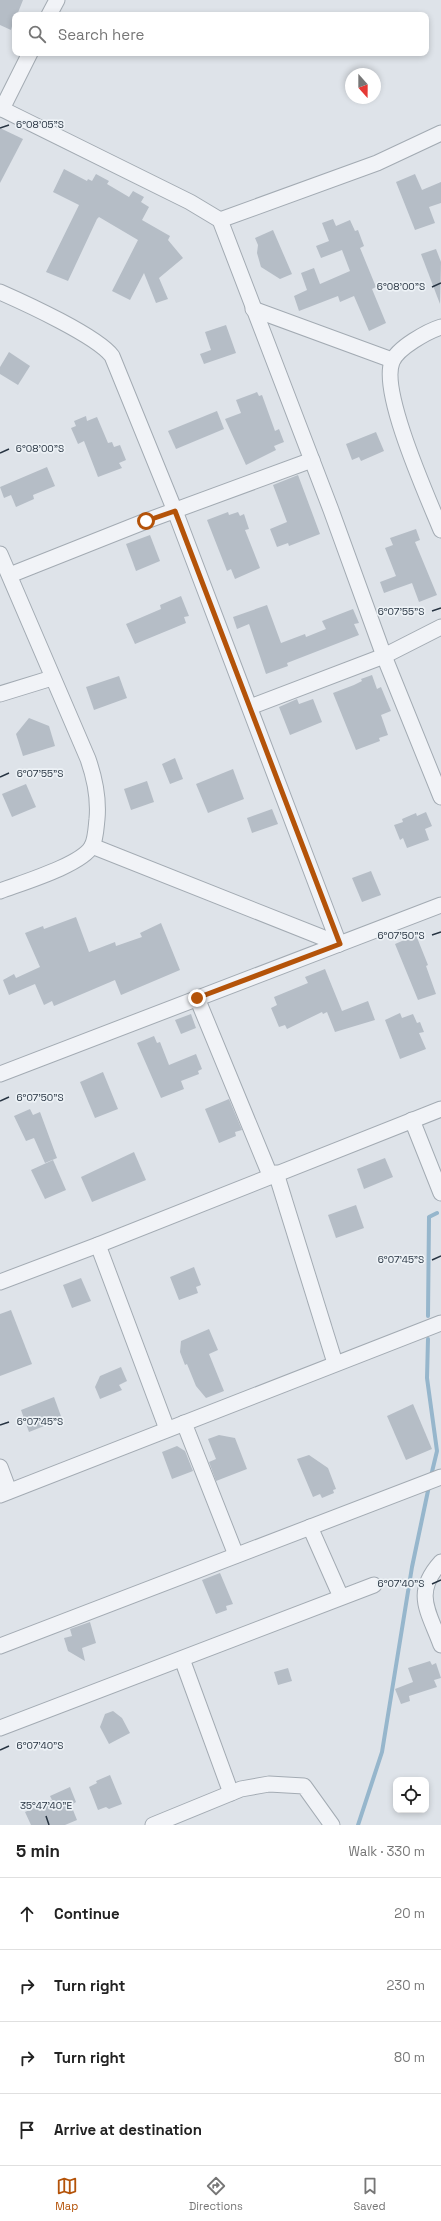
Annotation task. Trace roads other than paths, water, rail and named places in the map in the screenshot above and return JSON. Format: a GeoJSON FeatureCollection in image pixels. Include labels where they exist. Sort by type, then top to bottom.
{"type":"FeatureCollection","features":[{"type":"Feature","properties":{"kind":"street"},"geometry":{"type":"LineString","coordinates":[[51,12],[57,0]]}},
{"type":"Feature","properties":{"kind":"street"},"geometry":{"type":"LineString","coordinates":[[28,56],[1,108],[190,202],[220,220],[312,460],[384,656],[441,797]]}},
{"type":"Feature","properties":{"kind":"street"},"geometry":{"type":"LineString","coordinates":[[220,220],[377,163],[441,133]]}},
{"type":"Feature","properties":{"kind":"street"},"geometry":{"type":"LineString","coordinates":[[0,292],[29,304],[107,350],[112,356],[175,511],[340,944]]}},
{"type":"Feature","properties":{"kind":"street"},"geometry":{"type":"LineString","coordinates":[[253,309],[392,360]]}},
{"type":"Feature","properties":{"kind":"street"},"geometry":{"type":"LineString","coordinates":[[441,327],[416,339],[392,360],[391,381],[402,428],[441,530]]}},
{"type":"Feature","properties":{"kind":"street"},"geometry":{"type":"LineString","coordinates":[[10,574],[312,460]]}},
{"type":"Feature","properties":{"kind":"street"},"geometry":{"type":"LineString","coordinates":[[0,554],[10,574],[94,776],[98,808],[96,832],[92,846],[72,863],[0,891]]}},
{"type":"Feature","properties":{"kind":"street"},"geometry":{"type":"LineString","coordinates":[[250,707],[384,656],[441,627]]}},
{"type":"Feature","properties":{"kind":"street"},"geometry":{"type":"LineString","coordinates":[[0,694],[52,678]]}},
{"type":"Feature","properties":{"kind":"street"},"geometry":{"type":"LineString","coordinates":[[92,846],[340,944]]}},
{"type":"Feature","properties":{"kind":"street"},"geometry":{"type":"LineString","coordinates":[[0,1074],[441,905]]}},
{"type":"Feature","properties":{"kind":"street"},"geometry":{"type":"LineString","coordinates":[[197,998],[273,1174],[335,1364]]}},
{"type":"Feature","properties":{"kind":"street"},"geometry":{"type":"LineString","coordinates":[[0,1282],[98,1245],[273,1174],[441,1109]]}},
{"type":"Feature","properties":{"kind":"street"},"geometry":{"type":"LineString","coordinates":[[412,1120],[441,1193]]}},
{"type":"Feature","properties":{"kind":"street"},"geometry":{"type":"LineString","coordinates":[[98,1245],[167,1429]]}},
{"type":"Feature","properties":{"kind":"street"},"geometry":{"type":"LineString","coordinates":[[0,1467],[4,1493],[441,1323]]}},
{"type":"Feature","properties":{"kind":"street"},"geometry":{"type":"LineString","coordinates":[[184,1423],[236,1555]]}},
{"type":"Feature","properties":{"kind":"street"},"geometry":{"type":"LineString","coordinates":[[0,1646],[441,1477]]}},
{"type":"Feature","properties":{"kind":"street"},"geometry":{"type":"LineString","coordinates":[[310,1527],[341,1597]]}},
{"type":"Feature","properties":{"kind":"street"},"geometry":{"type":"LineString","coordinates":[[441,1562],[433,1571],[424,1587],[426,1606],[441,1644]]}},
{"type":"Feature","properties":{"kind":"street"},"geometry":{"type":"LineString","coordinates":[[0,1728],[374,1585]]}},
{"type":"Feature","properties":{"kind":"street"},"geometry":{"type":"LineString","coordinates":[[182,1659],[231,1793]]}},
{"type":"Feature","properties":{"kind":"street"},"geometry":{"type":"LineString","coordinates":[[153,1825],[184,1819],[231,1793],[241,1789],[269,1784],[304,1786],[332,1825]]}},
{"type":"Feature","properties":{"kind":"waterway"},"geometry":{"type":"LineString","coordinates":[[428,1316],[429,1217],[437,1213]]}},
{"type":"Feature","properties":{"kind":"waterway"},"geometry":{"type":"LineString","coordinates":[[428,1339],[427,1378],[437,1451],[431,1476]]}},
{"type":"Feature","properties":{"kind":"waterway"},"geometry":{"type":"LineString","coordinates":[[358,1825],[382,1752],[412,1567],[429,1486]]}}]}
